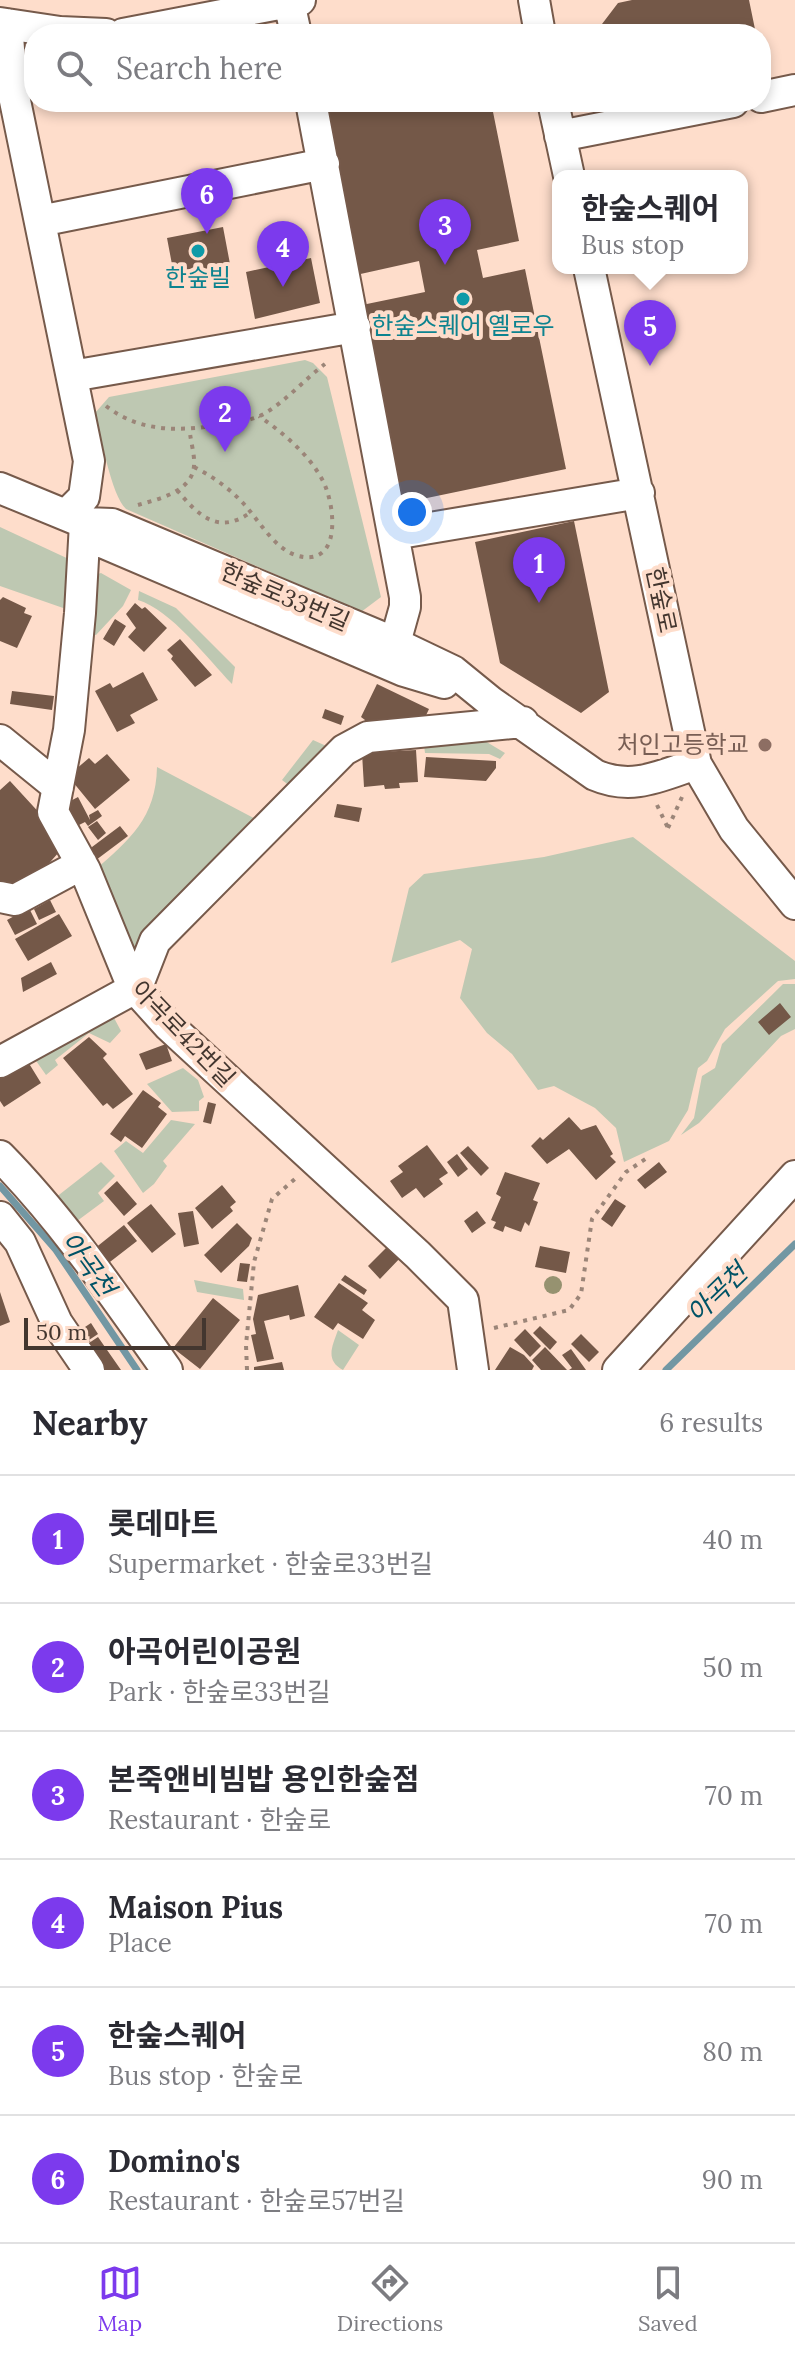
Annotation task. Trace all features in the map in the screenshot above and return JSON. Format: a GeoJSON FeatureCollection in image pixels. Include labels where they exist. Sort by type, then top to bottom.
{"type":"FeatureCollection","features":[{"type":"Feature","properties":{"kind":"street"},"geometry":{"type":"LineString","coordinates":[[534,0],[538,24]]}},
{"type":"Feature","properties":{"kind":"street"},"geometry":{"type":"LineString","coordinates":[[175,24],[294,1],[295,24]]}},
{"type":"Feature","properties":{"kind":"street"},"geometry":{"type":"LineString","coordinates":[[24,29],[2,27],[89,472],[76,519]]}},
{"type":"Feature","properties":{"kind":"street","name":"아곡로42번길"},"geometry":{"type":"LineString","coordinates":[[0,77],[27,196],[73,465],[67,490],[76,519],[80,613],[69,730],[53,812],[82,864],[134,988],[169,1026],[463,1300],[473,1370]]}},
{"type":"Feature","properties":{"kind":"street"},"geometry":{"type":"LineString","coordinates":[[771,95],[795,90]]}},
{"type":"Feature","properties":{"kind":"street"},"geometry":{"type":"LineString","coordinates":[[313,112],[394,534],[405,607],[395,643]]}},
{"type":"Feature","properties":{"kind":"street"},"geometry":{"type":"LineString","coordinates":[[555,112],[568,170]]}},
{"type":"Feature","properties":{"kind":"street"},"geometry":{"type":"LineString","coordinates":[[560,136],[682,112]]}},
{"type":"Feature","properties":{"kind":"street"},"geometry":{"type":"LineString","coordinates":[[40,221],[324,164]]}},
{"type":"Feature","properties":{"kind":"street","name":"한숲로"},"geometry":{"type":"LineString","coordinates":[[590,274],[696,764],[734,829],[795,904]]}},
{"type":"Feature","properties":{"kind":"street"},"geometry":{"type":"LineString","coordinates":[[72,376],[355,327]]}},
{"type":"Feature","properties":{"kind":"street","name":"한숲로33번길"},"geometry":{"type":"LineString","coordinates":[[0,488],[76,519],[112,524],[395,643],[453,671],[477,692],[595,775],[617,783],[644,780],[696,764]]}},
{"type":"Feature","properties":{"kind":"street"},"geometry":{"type":"LineString","coordinates":[[394,534],[639,493]]}},
{"type":"Feature","properties":{"kind":"street","name":"한숲로33번길"},"geometry":{"type":"LineString","coordinates":[[76,519],[104,543],[404,671],[477,692]]}},
{"type":"Feature","properties":{"kind":"street"},"geometry":{"type":"LineString","coordinates":[[0,1062],[134,988],[155,941],[344,750],[368,737],[523,722]]}},
{"type":"Feature","properties":{"kind":"street"},"geometry":{"type":"LineString","coordinates":[[0,740],[58,787]]}},
{"type":"Feature","properties":{"kind":"street"},"geometry":{"type":"LineString","coordinates":[[0,897],[15,900],[82,864]]}},
{"type":"Feature","properties":{"kind":"street"},"geometry":{"type":"LineString","coordinates":[[0,1156],[98,1274],[167,1370]]}},
{"type":"Feature","properties":{"kind":"street"},"geometry":{"type":"LineString","coordinates":[[618,1370],[795,1176]]}},
{"type":"Feature","properties":{"kind":"street"},"geometry":{"type":"LineString","coordinates":[[0,1217],[20,1242],[57,1323],[89,1370]]}},
{"type":"Feature","properties":{"kind":"path"},"geometry":{"type":"LineString","coordinates":[[98,399],[128,419],[166,430],[198,429],[259,416],[281,402],[325,364]]}},
{"type":"Feature","properties":{"kind":"path"},"geometry":{"type":"LineString","coordinates":[[194,467],[223,484],[291,553],[311,556],[320,552],[331,542],[333,534],[331,505],[323,482],[298,448],[259,416]]}},
{"type":"Feature","properties":{"kind":"path"},"geometry":{"type":"LineString","coordinates":[[132,507],[177,490],[190,478],[194,467],[190,433]]}},
{"type":"Feature","properties":{"kind":"path"},"geometry":{"type":"LineString","coordinates":[[177,490],[199,515],[210,520],[228,522],[251,512]]}},
{"type":"Feature","properties":{"kind":"path"},"geometry":{"type":"LineString","coordinates":[[468,1335],[569,1310],[581,1294],[592,1219],[626,1172],[650,1156]]}},
{"type":"Feature","properties":{"kind":"path"},"geometry":{"type":"LineString","coordinates":[[247,1370],[246,1345],[254,1262],[272,1199],[314,1161]]}},
{"type":"Feature","properties":{"kind":"green space"},"geometry":{"type":"Polygon","coordinates":[[[305,360],[313,363],[327,377],[381,597],[361,612],[126,509],[111,478],[95,413],[109,397],[305,360]]]}},
{"type":"Feature","properties":{"kind":"green space"},"geometry":{"type":"Polygon","coordinates":[[[0,527],[73,561],[66,609],[0,586],[0,527]]]}},
{"type":"Feature","properties":{"kind":"green space"},"geometry":{"type":"Polygon","coordinates":[[[101,573],[131,590],[123,606],[96,635],[85,634],[92,576],[101,573]]]}},
{"type":"Feature","properties":{"kind":"green space"},"geometry":{"type":"Polygon","coordinates":[[[139,591],[176,608],[235,667],[232,684],[176,624],[138,600],[139,591]]]}},
{"type":"Feature","properties":{"kind":"green space"},"geometry":{"type":"Polygon","coordinates":[[[480,738],[505,753],[500,759],[489,754],[425,753],[424,745],[480,738]]]}},
{"type":"Feature","properties":{"kind":"green space"},"geometry":{"type":"Polygon","coordinates":[[[313,740],[333,749],[294,789],[282,780],[313,740]]]}},
{"type":"Feature","properties":{"kind":"green space"},"geometry":{"type":"Polygon","coordinates":[[[157,767],[265,824],[130,955],[94,871],[139,826],[152,800],[157,767]]]}},
{"type":"Feature","properties":{"kind":"green space"},"geometry":{"type":"Polygon","coordinates":[[[633,837],[795,961],[795,979],[778,981],[725,1029],[707,1061],[698,1068],[688,1110],[669,1141],[624,1162],[616,1128],[595,1108],[554,1086],[538,1090],[512,1054],[487,1033],[460,998],[472,949],[460,940],[391,963],[409,888],[424,874],[544,857],[633,837]]]}},
{"type":"Feature","properties":{"kind":"green space"},"geometry":{"type":"Polygon","coordinates":[[[783,984],[795,984],[795,1029],[781,1036],[699,1123],[681,1135],[694,1118],[702,1076],[715,1068],[722,1044],[783,984]]]}},
{"type":"Feature","properties":{"kind":"green space"},"geometry":{"type":"Polygon","coordinates":[[[113,1016],[121,1031],[110,1043],[89,1033],[55,1060],[58,1065],[46,1075],[32,1055],[113,1016]]]}},
{"type":"Feature","properties":{"kind":"green space"},"geometry":{"type":"Polygon","coordinates":[[[183,1068],[198,1080],[204,1097],[199,1101],[199,1111],[172,1112],[147,1084],[183,1068]]]}},
{"type":"Feature","properties":{"kind":"green space"},"geometry":{"type":"Polygon","coordinates":[[[171,1120],[195,1124],[163,1161],[167,1166],[154,1184],[143,1193],[114,1151],[126,1141],[143,1153],[171,1120]]]}},
{"type":"Feature","properties":{"kind":"green space"},"geometry":{"type":"Polygon","coordinates":[[[101,1162],[115,1176],[98,1193],[104,1201],[73,1224],[55,1198],[101,1162]]]}},
{"type":"Feature","properties":{"kind":"green space"},"geometry":{"type":"Polygon","coordinates":[[[194,1280],[243,1289],[244,1300],[197,1292],[194,1280]]]}},
{"type":"Feature","properties":{"kind":"green space"},"geometry":{"type":"Polygon","coordinates":[[[338,1330],[359,1345],[343,1370],[332,1357],[338,1330]]]}},
{"type":"Feature","properties":{"kind":"building"},"geometry":{"type":"Polygon","coordinates":[[[632,0],[749,0],[754,24],[602,24],[618,3],[632,0]]]}},
{"type":"Feature","properties":{"kind":"building","name":"한숲스퀘어 옐로우"},"geometry":{"type":"Polygon","coordinates":[[[322,112],[493,112],[519,241],[477,250],[483,278],[525,269],[566,469],[403,503],[362,305],[425,292],[419,261],[356,275],[322,112]]]}},
{"type":"Feature","properties":{"kind":"building","name":"한숲빌"},"geometry":{"type":"Polygon","coordinates":[[[223,227],[230,264],[174,275],[167,238],[223,227]]]}},
{"type":"Feature","properties":{"kind":"building"},"geometry":{"type":"Polygon","coordinates":[[[311,258],[320,303],[255,319],[246,272],[311,258]]]}},
{"type":"Feature","properties":{"kind":"building"},"geometry":{"type":"Polygon","coordinates":[[[574,521],[609,692],[581,713],[500,663],[475,542],[574,521]]]}},
{"type":"Feature","properties":{"kind":"building"},"geometry":{"type":"Polygon","coordinates":[[[3,597],[26,608],[24,613],[32,616],[17,648],[0,641],[0,600],[3,597]]]}},
{"type":"Feature","properties":{"kind":"building"},"geometry":{"type":"Polygon","coordinates":[[[135,603],[142,609],[145,607],[167,628],[144,652],[128,637],[136,628],[126,614],[135,603]]]}},
{"type":"Feature","properties":{"kind":"building"},"geometry":{"type":"Polygon","coordinates":[[[115,619],[126,626],[114,646],[103,639],[115,619]]]}},
{"type":"Feature","properties":{"kind":"building"},"geometry":{"type":"Polygon","coordinates":[[[180,639],[212,675],[195,687],[167,650],[180,639]]]}},
{"type":"Feature","properties":{"kind":"building"},"geometry":{"type":"Polygon","coordinates":[[[143,672],[158,700],[130,715],[135,723],[117,732],[95,691],[110,683],[113,688],[143,672]]]}},
{"type":"Feature","properties":{"kind":"building"},"geometry":{"type":"Polygon","coordinates":[[[377,684],[429,709],[421,726],[362,726],[365,720],[361,717],[377,684]]]}},
{"type":"Feature","properties":{"kind":"building"},"geometry":{"type":"Polygon","coordinates":[[[12,691],[54,696],[52,710],[10,704],[12,691]]]}},
{"type":"Feature","properties":{"kind":"building"},"geometry":{"type":"Polygon","coordinates":[[[325,709],[344,716],[341,725],[322,718],[325,709]]]}},
{"type":"Feature","properties":{"kind":"building"},"geometry":{"type":"Polygon","coordinates":[[[416,750],[418,782],[399,783],[400,788],[385,789],[384,785],[364,787],[362,753],[416,750]]]}},
{"type":"Feature","properties":{"kind":"building"},"geometry":{"type":"Polygon","coordinates":[[[107,754],[130,780],[95,809],[68,776],[89,758],[95,764],[107,754]]]}},
{"type":"Feature","properties":{"kind":"building"},"geometry":{"type":"Polygon","coordinates":[[[426,757],[496,761],[496,768],[486,781],[424,777],[426,757]]]}},
{"type":"Feature","properties":{"kind":"building"},"geometry":{"type":"Polygon","coordinates":[[[10,781],[67,843],[29,886],[0,889],[0,790],[10,781]]]}},
{"type":"Feature","properties":{"kind":"building"},"geometry":{"type":"Polygon","coordinates":[[[78,797],[90,820],[89,815],[98,810],[102,816],[88,826],[85,822],[73,828],[61,806],[78,797]]]}},
{"type":"Feature","properties":{"kind":"building"},"geometry":{"type":"Polygon","coordinates":[[[337,804],[362,808],[359,822],[334,817],[337,804]]]}},
{"type":"Feature","properties":{"kind":"building"},"geometry":{"type":"Polygon","coordinates":[[[97,821],[106,833],[98,840],[88,827],[97,821]]]}},
{"type":"Feature","properties":{"kind":"building"},"geometry":{"type":"Polygon","coordinates":[[[120,826],[128,836],[96,860],[88,850],[120,826]]]}},
{"type":"Feature","properties":{"kind":"building"},"geometry":{"type":"Polygon","coordinates":[[[50,900],[56,912],[39,920],[34,909],[50,900]]]}},
{"type":"Feature","properties":{"kind":"building"},"geometry":{"type":"Polygon","coordinates":[[[29,908],[37,924],[15,935],[7,920],[29,908]]]}},
{"type":"Feature","properties":{"kind":"building"},"geometry":{"type":"Polygon","coordinates":[[[59,914],[72,936],[28,961],[15,939],[59,914]]]}},
{"type":"Feature","properties":{"kind":"building"},"geometry":{"type":"Polygon","coordinates":[[[51,962],[57,974],[23,992],[21,978],[51,962]]]}},
{"type":"Feature","properties":{"kind":"building"},"geometry":{"type":"Polygon","coordinates":[[[780,1003],[791,1017],[769,1035],[758,1022],[780,1003]]]}},
{"type":"Feature","properties":{"kind":"building"},"geometry":{"type":"Polygon","coordinates":[[[89,1037],[107,1054],[103,1058],[133,1094],[113,1109],[107,1103],[103,1106],[63,1058],[89,1037]]]}},
{"type":"Feature","properties":{"kind":"building"},"geometry":{"type":"Polygon","coordinates":[[[166,1044],[172,1061],[146,1070],[139,1054],[166,1044]]]}},
{"type":"Feature","properties":{"kind":"building"},"geometry":{"type":"Polygon","coordinates":[[[25,1057],[41,1083],[4,1107],[0,1101],[0,1073],[25,1057]]]}},
{"type":"Feature","properties":{"kind":"building"},"geometry":{"type":"Polygon","coordinates":[[[143,1090],[161,1103],[158,1107],[167,1114],[142,1148],[125,1136],[121,1142],[110,1134],[143,1090]]]}},
{"type":"Feature","properties":{"kind":"building"},"geometry":{"type":"Polygon","coordinates":[[[208,1102],[216,1104],[211,1124],[203,1122],[208,1102]]]}},
{"type":"Feature","properties":{"kind":"building"},"geometry":{"type":"Polygon","coordinates":[[[569,1117],[581,1130],[596,1125],[613,1154],[610,1156],[616,1162],[596,1180],[569,1149],[547,1164],[531,1146],[540,1137],[543,1140],[569,1117]]]}},
{"type":"Feature","properties":{"kind":"building"},"geometry":{"type":"Polygon","coordinates":[[[427,1145],[448,1173],[439,1179],[443,1184],[424,1198],[416,1188],[402,1198],[390,1181],[403,1172],[398,1166],[427,1145]]]}},
{"type":"Feature","properties":{"kind":"building"},"geometry":{"type":"Polygon","coordinates":[[[468,1146],[489,1168],[481,1176],[460,1153],[468,1146]]]}},
{"type":"Feature","properties":{"kind":"building"},"geometry":{"type":"Polygon","coordinates":[[[457,1154],[468,1169],[458,1177],[447,1162],[457,1154]]]}},
{"type":"Feature","properties":{"kind":"building"},"geometry":{"type":"Polygon","coordinates":[[[659,1162],[667,1172],[645,1189],[637,1180],[659,1162]]]}},
{"type":"Feature","properties":{"kind":"building"},"geometry":{"type":"Polygon","coordinates":[[[505,1172],[540,1183],[533,1200],[538,1202],[529,1226],[525,1222],[521,1232],[505,1226],[503,1232],[493,1228],[496,1222],[491,1220],[501,1197],[496,1194],[505,1172]]]}},
{"type":"Feature","properties":{"kind":"building"},"geometry":{"type":"Polygon","coordinates":[[[117,1181],[137,1204],[124,1216],[104,1193],[117,1181]]]}},
{"type":"Feature","properties":{"kind":"building"},"geometry":{"type":"Polygon","coordinates":[[[222,1185],[236,1202],[230,1207],[233,1211],[212,1229],[195,1208],[222,1185]]]}},
{"type":"Feature","properties":{"kind":"building"},"geometry":{"type":"Polygon","coordinates":[[[615,1199],[626,1206],[612,1227],[601,1219],[615,1199]]]}},
{"type":"Feature","properties":{"kind":"building"},"geometry":{"type":"Polygon","coordinates":[[[151,1204],[176,1234],[152,1253],[127,1223],[151,1204]]]}},
{"type":"Feature","properties":{"kind":"building"},"geometry":{"type":"Polygon","coordinates":[[[193,1211],[199,1244],[184,1247],[178,1213],[193,1211]]]}},
{"type":"Feature","properties":{"kind":"building"},"geometry":{"type":"Polygon","coordinates":[[[477,1211],[486,1223],[472,1233],[464,1221],[477,1211]]]}},
{"type":"Feature","properties":{"kind":"building"},"geometry":{"type":"Polygon","coordinates":[[[237,1223],[252,1238],[249,1246],[221,1273],[204,1255],[237,1223]]]}},
{"type":"Feature","properties":{"kind":"building"},"geometry":{"type":"Polygon","coordinates":[[[124,1225],[137,1241],[106,1265],[94,1249],[124,1225]]]}},
{"type":"Feature","properties":{"kind":"building"},"geometry":{"type":"Polygon","coordinates":[[[390,1244],[402,1256],[380,1279],[368,1266],[390,1244]]]}},
{"type":"Feature","properties":{"kind":"building"},"geometry":{"type":"Polygon","coordinates":[[[540,1246],[570,1252],[566,1273],[535,1267],[540,1246]]]}},
{"type":"Feature","properties":{"kind":"building"},"geometry":{"type":"Polygon","coordinates":[[[240,1263],[250,1264],[247,1282],[237,1281],[240,1263]]]}},
{"type":"Feature","properties":{"kind":"building"},"geometry":{"type":"Polygon","coordinates":[[[345,1275],[367,1290],[364,1295],[341,1280],[345,1275]]]}},
{"type":"Feature","properties":{"kind":"building"},"geometry":{"type":"Polygon","coordinates":[[[339,1283],[368,1303],[362,1310],[375,1320],[363,1339],[338,1323],[333,1330],[314,1317],[339,1283]]]}},
{"type":"Feature","properties":{"kind":"building"},"geometry":{"type":"Polygon","coordinates":[[[298,1285],[305,1316],[290,1320],[289,1315],[264,1321],[274,1359],[257,1362],[251,1335],[256,1334],[253,1319],[258,1295],[298,1285]]]}},
{"type":"Feature","properties":{"kind":"building"},"geometry":{"type":"Polygon","coordinates":[[[0,1292],[10,1322],[0,1326],[0,1292]]]}},
{"type":"Feature","properties":{"kind":"building"},"geometry":{"type":"Polygon","coordinates":[[[213,1298],[240,1320],[200,1369],[173,1348],[213,1298]]]}},
{"type":"Feature","properties":{"kind":"building"},"geometry":{"type":"Polygon","coordinates":[[[91,1323],[98,1334],[86,1342],[79,1331],[91,1323]]]}},
{"type":"Feature","properties":{"kind":"building"},"geometry":{"type":"Polygon","coordinates":[[[540,1326],[557,1342],[550,1350],[533,1333],[540,1326]]]}},
{"type":"Feature","properties":{"kind":"building"},"geometry":{"type":"Polygon","coordinates":[[[525,1329],[541,1346],[530,1357],[514,1340],[525,1329]]]}},
{"type":"Feature","properties":{"kind":"building"},"geometry":{"type":"Polygon","coordinates":[[[581,1334],[599,1352],[589,1362],[571,1344],[581,1334]]]}},
{"type":"Feature","properties":{"kind":"building"},"geometry":{"type":"Polygon","coordinates":[[[98,1337],[121,1370],[103,1370],[86,1345],[98,1337]]]}},
{"type":"Feature","properties":{"kind":"building"},"geometry":{"type":"Polygon","coordinates":[[[510,1347],[524,1355],[534,1366],[532,1370],[495,1370],[510,1347]]]}},
{"type":"Feature","properties":{"kind":"building"},"geometry":{"type":"Polygon","coordinates":[[[545,1347],[567,1370],[541,1370],[532,1360],[545,1347]]]}},
{"type":"Feature","properties":{"kind":"building"},"geometry":{"type":"Polygon","coordinates":[[[571,1349],[586,1370],[569,1370],[572,1368],[562,1355],[571,1349]]]}},
{"type":"Feature","properties":{"kind":"building"},"geometry":{"type":"Polygon","coordinates":[[[282,1362],[284,1370],[254,1370],[254,1367],[282,1362]]]}},
{"type":"Feature","properties":{"kind":"waterway","name":"아곡천"},"geometry":{"type":"LineString","coordinates":[[0,1186],[56,1250],[137,1370]]}},
{"type":"Feature","properties":{"kind":"waterway","name":"아곡천"},"geometry":{"type":"LineString","coordinates":[[666,1370],[795,1244]]}},
{"type":"Feature","properties":{"kind":"place","name":"Domino's"},"geometry":{"type":"Point","coordinates":[207,234]}},
{"type":"Feature","properties":{"kind":"place","name":"한숲빌"},"geometry":{"type":"Point","coordinates":[198,251]}},
{"type":"Feature","properties":{"kind":"place","name":"본죽앤비빔밥 용인한숲점"},"geometry":{"type":"Point","coordinates":[445,265]}},
{"type":"Feature","properties":{"kind":"place","name":"Maison Pius"},"geometry":{"type":"Point","coordinates":[283,287]}},
{"type":"Feature","properties":{"kind":"place","name":"한숲스퀘어 옐로우"},"geometry":{"type":"Point","coordinates":[463,299]}},
{"type":"Feature","properties":{"kind":"place","name":"한숲스퀘어"},"geometry":{"type":"Point","coordinates":[650,366]}},
{"type":"Feature","properties":{"kind":"place","name":"아곡어린이공원"},"geometry":{"type":"Point","coordinates":[225,452]}},
{"type":"Feature","properties":{"kind":"place","name":"롯데마트"},"geometry":{"type":"Point","coordinates":[539,603]}},
{"type":"Feature","properties":{"kind":"place","name":"처인고등학교"},"geometry":{"type":"Point","coordinates":[765,745]}}]}
